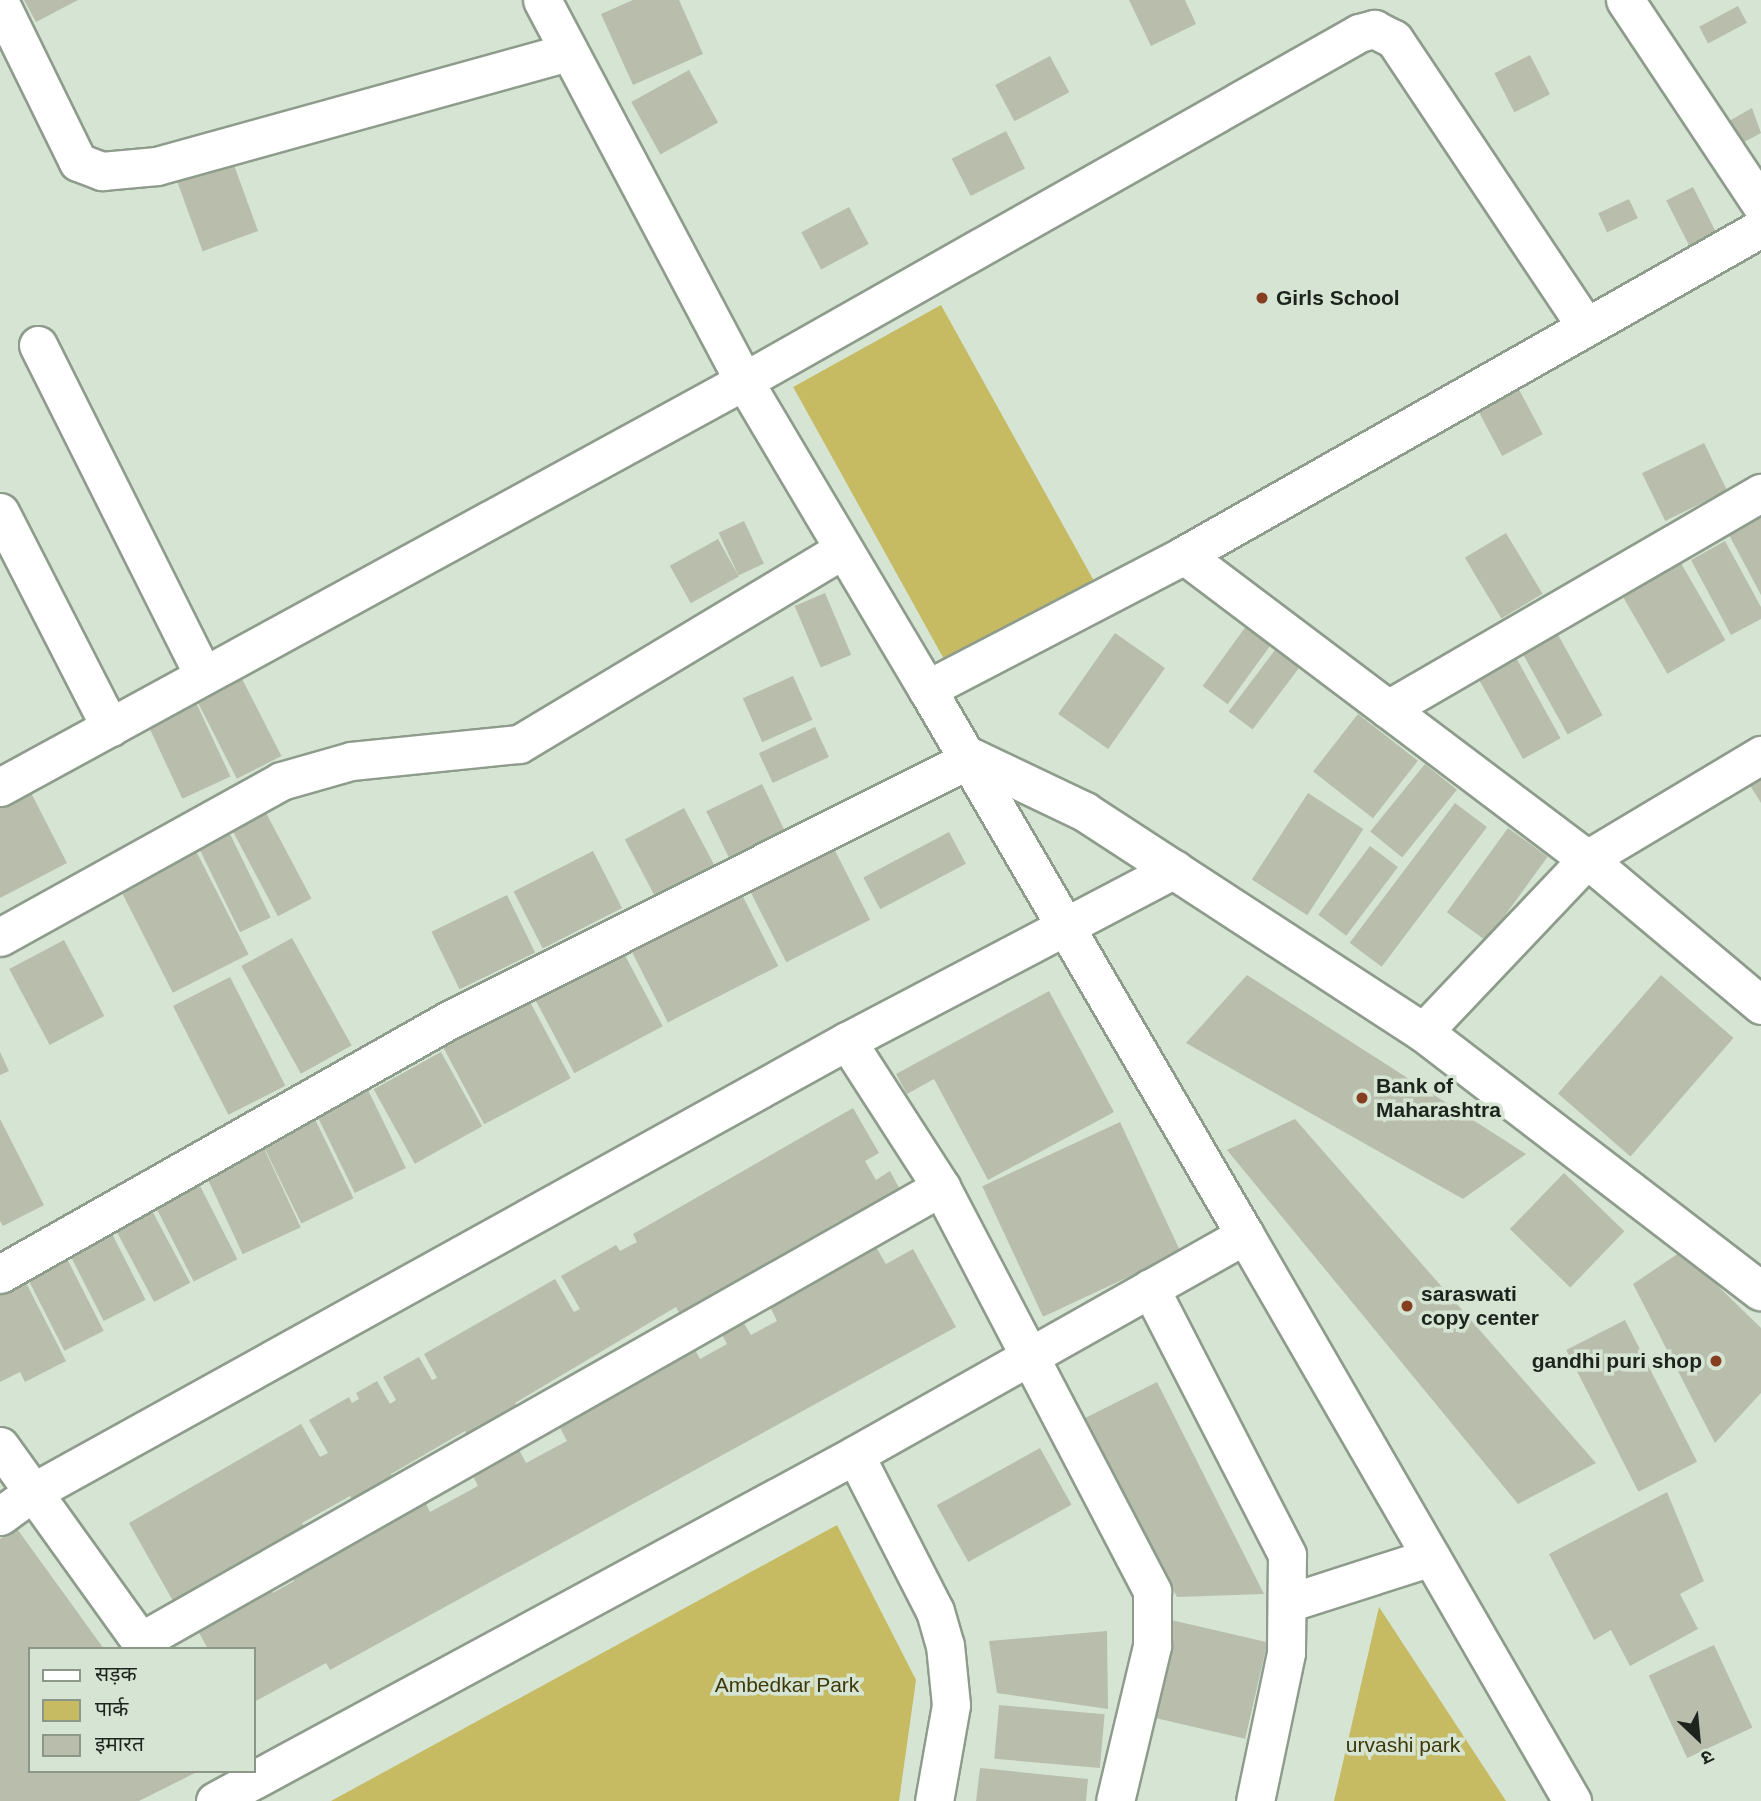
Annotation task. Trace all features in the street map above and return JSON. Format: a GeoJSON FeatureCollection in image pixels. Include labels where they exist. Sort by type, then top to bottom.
{"type":"FeatureCollection","features":[{"type":"Feature","properties":{"kind":"main road"},"geometry":{"type":"LineString","coordinates":[[972,758],[1085,812],[1423,1032],[1761,1291]]}},
{"type":"Feature","properties":{"kind":"street"},"geometry":{"type":"LineString","coordinates":[[542,0],[744,381],[842,550],[972,758],[1066,927],[1572,1801]]}},
{"type":"Feature","properties":{"kind":"street"},"geometry":{"type":"LineString","coordinates":[[1367,0],[1586,327]]}},
{"type":"Feature","properties":{"kind":"street"},"geometry":{"type":"LineString","coordinates":[[1625,0],[1761,205]]}},
{"type":"Feature","properties":{"kind":"street"},"geometry":{"type":"LineString","coordinates":[[0,3],[78,162],[102,171],[157,166],[567,51]]}},
{"type":"Feature","properties":{"kind":"street"},"geometry":{"type":"LineString","coordinates":[[0,787],[744,381],[1359,33],[1386,31]]}},
{"type":"Feature","properties":{"kind":"street"},"geometry":{"type":"LineString","coordinates":[[927,689],[1184,555],[1761,228]]}},
{"type":"Feature","properties":{"kind":"street"},"geometry":{"type":"LineString","coordinates":[[38,345],[203,676]]}},
{"type":"Feature","properties":{"kind":"street"},"geometry":{"type":"LineString","coordinates":[[1388,709],[1761,493]]}},
{"type":"Feature","properties":{"kind":"street"},"geometry":{"type":"LineString","coordinates":[[0,512],[110,727]]}},
{"type":"Feature","properties":{"kind":"street"},"geometry":{"type":"LineString","coordinates":[[0,937],[303,773],[351,761],[519,744],[842,550]]}},
{"type":"Feature","properties":{"kind":"street"},"geometry":{"type":"LineString","coordinates":[[1184,555],[1587,859],[1761,1005]]}},
{"type":"Feature","properties":{"kind":"street"},"geometry":{"type":"LineString","coordinates":[[1423,1032],[1587,859],[1761,755]]}},
{"type":"Feature","properties":{"kind":"street"},"geometry":{"type":"LineString","coordinates":[[0,1274],[449,1020],[972,758]]}},
{"type":"Feature","properties":{"kind":"street"},"geometry":{"type":"LineString","coordinates":[[0,1516],[33,1492],[847,1041],[1175,869]]}},
{"type":"Feature","properties":{"kind":"street"},"geometry":{"type":"LineString","coordinates":[[847,1041],[941,1187],[1152,1591],[1152,1646],[1115,1801]]}},
{"type":"Feature","properties":{"kind":"street"},"geometry":{"type":"LineString","coordinates":[[0,1446],[143,1645],[941,1187]]}},
{"type":"Feature","properties":{"kind":"street"},"geometry":{"type":"LineString","coordinates":[[237,1789],[855,1455],[1245,1235]]}},
{"type":"Feature","properties":{"kind":"street"},"geometry":{"type":"LineString","coordinates":[[1150,1288],[1287,1555],[1291,1602],[1255,1801]]}},
{"type":"Feature","properties":{"kind":"street"},"geometry":{"type":"LineString","coordinates":[[855,1455],[935,1611],[945,1645],[952,1693],[934,1801]]}},
{"type":"Feature","properties":{"kind":"street"},"geometry":{"type":"LineString","coordinates":[[1291,1602],[1431,1557]]}},
{"type":"Feature","properties":{"kind":"green space"},"geometry":{"type":"Polygon","coordinates":[[[941,305],[1096,584],[948,666],[793,387],[941,305]]]}},
{"type":"Feature","properties":{"kind":"green space","name":"Ambedkar Park"},"geometry":{"type":"Polygon","coordinates":[[[837,1525],[916,1680],[899,1801],[331,1801],[837,1525]]]}},
{"type":"Feature","properties":{"kind":"green space","name":"urvashi park"},"geometry":{"type":"Polygon","coordinates":[[[1379,1607],[1506,1801],[1334,1801],[1379,1607]]]}},
{"type":"Feature","properties":{"kind":"building"},"geometry":{"type":"Polygon","coordinates":[[[24,0],[78,0],[36,22],[24,0]]]}},
{"type":"Feature","properties":{"kind":"building"},"geometry":{"type":"Polygon","coordinates":[[[633,0],[679,0],[703,54],[633,85],[601,14],[633,0]]]}},
{"type":"Feature","properties":{"kind":"building"},"geometry":{"type":"Polygon","coordinates":[[[1129,0],[1185,0],[1196,24],[1151,46],[1129,0]]]}},
{"type":"Feature","properties":{"kind":"building"},"geometry":{"type":"Polygon","coordinates":[[[1738,6],[1747,23],[1708,43],[1699,27],[1738,6]]]}},
{"type":"Feature","properties":{"kind":"building"},"geometry":{"type":"Polygon","coordinates":[[[1530,55],[1550,94],[1514,112],[1494,73],[1530,55]]]}},
{"type":"Feature","properties":{"kind":"building"},"geometry":{"type":"Polygon","coordinates":[[[1050,56],[1069,92],[1015,121],[995,85],[1050,56]]]}},
{"type":"Feature","properties":{"kind":"building"},"geometry":{"type":"Polygon","coordinates":[[[689,70],[718,122],[660,154],[631,102],[689,70]]]}},
{"type":"Feature","properties":{"kind":"building"},"geometry":{"type":"Polygon","coordinates":[[[1752,108],[1761,133],[1735,147],[1722,125],[1752,108]]]}},
{"type":"Feature","properties":{"kind":"building"},"geometry":{"type":"Polygon","coordinates":[[[1006,131],[1025,168],[971,196],[952,159],[1006,131]]]}},
{"type":"Feature","properties":{"kind":"building"},"geometry":{"type":"Polygon","coordinates":[[[230,154],[258,231],[203,251],[175,174],[230,154]]]}},
{"type":"Feature","properties":{"kind":"building"},"geometry":{"type":"Polygon","coordinates":[[[1693,187],[1718,237],[1692,251],[1666,201],[1693,187]]]}},
{"type":"Feature","properties":{"kind":"building"},"geometry":{"type":"Polygon","coordinates":[[[1629,199],[1638,218],[1607,232],[1598,213],[1629,199]]]}},
{"type":"Feature","properties":{"kind":"building"},"geometry":{"type":"Polygon","coordinates":[[[849,207],[869,244],[821,269],[801,232],[849,207]]]}},
{"type":"Feature","properties":{"kind":"building"},"geometry":{"type":"Polygon","coordinates":[[[1516,384],[1543,434],[1502,456],[1475,406],[1516,384]]]}},
{"type":"Feature","properties":{"kind":"building"},"geometry":{"type":"Polygon","coordinates":[[[1704,443],[1727,491],[1665,521],[1642,473],[1704,443]]]}},
{"type":"Feature","properties":{"kind":"building"},"geometry":{"type":"Polygon","coordinates":[[[1761,515],[1761,595],[1728,533],[1761,515]]]}},
{"type":"Feature","properties":{"kind":"building"},"geometry":{"type":"Polygon","coordinates":[[[744,521],[764,564],[738,575],[719,533],[744,521]]]}},
{"type":"Feature","properties":{"kind":"building"},"geometry":{"type":"Polygon","coordinates":[[[1506,533],[1543,594],[1501,619],[1465,558],[1506,533]]]}},
{"type":"Feature","properties":{"kind":"building"},"geometry":{"type":"Polygon","coordinates":[[[718,539],[739,577],[691,603],[670,566],[718,539]]]}},
{"type":"Feature","properties":{"kind":"building"},"geometry":{"type":"Polygon","coordinates":[[[1725,541],[1761,607],[1761,619],[1731,635],[1691,560],[1725,541]]]}},
{"type":"Feature","properties":{"kind":"building"},"geometry":{"type":"Polygon","coordinates":[[[1678,558],[1726,640],[1667,674],[1620,592],[1678,558]]]}},
{"type":"Feature","properties":{"kind":"building"},"geometry":{"type":"Polygon","coordinates":[[[825,593],[851,655],[821,668],[795,606],[825,593]]]}},
{"type":"Feature","properties":{"kind":"building"},"geometry":{"type":"Polygon","coordinates":[[[1252,618],[1277,636],[1228,704],[1203,686],[1252,618]]]}},
{"type":"Feature","properties":{"kind":"building"},"geometry":{"type":"Polygon","coordinates":[[[1115,633],[1165,668],[1108,749],[1058,714],[1115,633]]]}},
{"type":"Feature","properties":{"kind":"building"},"geometry":{"type":"Polygon","coordinates":[[[1557,633],[1603,715],[1568,735],[1522,652],[1557,633]]]}},
{"type":"Feature","properties":{"kind":"building"},"geometry":{"type":"Polygon","coordinates":[[[1275,650],[1299,668],[1253,730],[1229,711],[1275,650]]]}},
{"type":"Feature","properties":{"kind":"building"},"geometry":{"type":"Polygon","coordinates":[[[1515,656],[1561,738],[1523,759],[1477,677],[1515,656]]]}},
{"type":"Feature","properties":{"kind":"building"},"geometry":{"type":"Polygon","coordinates":[[[236,667],[281,756],[237,779],[191,690],[236,667]]]}},
{"type":"Feature","properties":{"kind":"building"},"geometry":{"type":"Polygon","coordinates":[[[793,676],[813,720],[762,742],[743,698],[793,676]]]}},
{"type":"Feature","properties":{"kind":"building"},"geometry":{"type":"Polygon","coordinates":[[[192,694],[230,776],[182,799],[144,716],[192,694]]]}},
{"type":"Feature","properties":{"kind":"building"},"geometry":{"type":"Polygon","coordinates":[[[1358,714],[1418,761],[1373,818],[1313,772],[1358,714]]]}},
{"type":"Feature","properties":{"kind":"building"},"geometry":{"type":"Polygon","coordinates":[[[815,727],[829,757],[773,783],[759,753],[815,727]]]}},
{"type":"Feature","properties":{"kind":"building"},"geometry":{"type":"Polygon","coordinates":[[[1425,764],[1457,790],[1402,857],[1370,832],[1425,764]]]}},
{"type":"Feature","properties":{"kind":"building"},"geometry":{"type":"Polygon","coordinates":[[[1761,774],[1761,803],[1748,782],[1761,774]]]}},
{"type":"Feature","properties":{"kind":"building"},"geometry":{"type":"Polygon","coordinates":[[[762,784],[785,832],[730,859],[706,811],[762,784]]]}},
{"type":"Feature","properties":{"kind":"building"},"geometry":{"type":"Polygon","coordinates":[[[27,785],[67,863],[0,898],[0,799],[27,785]]]}},
{"type":"Feature","properties":{"kind":"building"},"geometry":{"type":"Polygon","coordinates":[[[1308,793],[1363,829],[1307,915],[1252,879],[1308,793]]]}},
{"type":"Feature","properties":{"kind":"building"},"geometry":{"type":"Polygon","coordinates":[[[1455,803],[1487,827],[1382,967],[1350,943],[1455,803]]]}},
{"type":"Feature","properties":{"kind":"building"},"geometry":{"type":"Polygon","coordinates":[[[684,808],[716,869],[657,900],[625,839],[684,808]]]}},
{"type":"Feature","properties":{"kind":"building"},"geometry":{"type":"Polygon","coordinates":[[[265,811],[311,898],[278,916],[231,829],[265,811]]]}},
{"type":"Feature","properties":{"kind":"building"},"geometry":{"type":"Polygon","coordinates":[[[1508,828],[1548,857],[1487,941],[1447,912],[1508,828]]]}},
{"type":"Feature","properties":{"kind":"building"},"geometry":{"type":"Polygon","coordinates":[[[229,832],[271,917],[240,932],[198,847],[229,832]]]}},
{"type":"Feature","properties":{"kind":"building"},"geometry":{"type":"Polygon","coordinates":[[[949,832],[966,864],[880,909],[863,878],[949,832]]]}},
{"type":"Feature","properties":{"kind":"building"},"geometry":{"type":"Polygon","coordinates":[[[827,835],[870,920],[786,962],[743,878],[827,835]]]}},
{"type":"Feature","properties":{"kind":"building"},"geometry":{"type":"Polygon","coordinates":[[[1370,846],[1398,867],[1346,936],[1318,915],[1370,846]]]}},
{"type":"Feature","properties":{"kind":"building"},"geometry":{"type":"Polygon","coordinates":[[[195,849],[249,954],[173,993],[119,888],[195,849]]]}},
{"type":"Feature","properties":{"kind":"building"},"geometry":{"type":"Polygon","coordinates":[[[593,851],[622,908],[543,948],[514,891],[593,851]]]}},
{"type":"Feature","properties":{"kind":"building"},"geometry":{"type":"Polygon","coordinates":[[[737,885],[778,966],[668,1022],[627,941],[737,885]]]}},
{"type":"Feature","properties":{"kind":"building"},"geometry":{"type":"Polygon","coordinates":[[[507,895],[535,953],[460,989],[432,932],[507,895]]]}},
{"type":"Feature","properties":{"kind":"building"},"geometry":{"type":"Polygon","coordinates":[[[292,938],[352,1046],[301,1074],[241,966],[292,938]]]}},
{"type":"Feature","properties":{"kind":"building"},"geometry":{"type":"Polygon","coordinates":[[[64,940],[104,1016],[50,1045],[9,969],[64,940]]]}},
{"type":"Feature","properties":{"kind":"building"},"geometry":{"type":"Polygon","coordinates":[[[620,946],[663,1026],[574,1073],[532,993],[620,946]]]}},
{"type":"Feature","properties":{"kind":"building","name":"Bank of Maharashtra"},"geometry":{"type":"Polygon","coordinates":[[[1247,975],[1526,1154],[1463,1199],[1186,1043],[1247,975]]]}},
{"type":"Feature","properties":{"kind":"building"},"geometry":{"type":"Polygon","coordinates":[[[1661,975],[1733,1038],[1630,1156],[1558,1093],[1661,975]]]}},
{"type":"Feature","properties":{"kind":"building"},"geometry":{"type":"Polygon","coordinates":[[[230,977],[285,1086],[228,1115],[173,1006],[230,977]]]}},
{"type":"Feature","properties":{"kind":"building"},"geometry":{"type":"Polygon","coordinates":[[[1049,991],[1114,1112],[988,1180],[934,1079],[907,1094],[896,1074],[1049,991]]]}},
{"type":"Feature","properties":{"kind":"building"},"geometry":{"type":"Polygon","coordinates":[[[528,998],[571,1078],[484,1124],[441,1044],[528,998]]]}},
{"type":"Feature","properties":{"kind":"building"},"geometry":{"type":"Polygon","coordinates":[[[0,1052],[9,1071],[0,1075],[0,1052]]]}},
{"type":"Feature","properties":{"kind":"building"},"geometry":{"type":"Polygon","coordinates":[[[441,1052],[482,1126],[415,1164],[374,1089],[441,1052]]]}},
{"type":"Feature","properties":{"kind":"building"},"geometry":{"type":"Polygon","coordinates":[[[367,1088],[406,1168],[355,1193],[316,1113],[367,1088]]]}},
{"type":"Feature","properties":{"kind":"building"},"geometry":{"type":"Polygon","coordinates":[[[853,1108],[879,1153],[865,1161],[876,1180],[890,1171],[903,1195],[844,1229],[839,1221],[826,1229],[828,1234],[681,1316],[676,1307],[515,1403],[522,1415],[472,1443],[465,1431],[391,1474],[397,1485],[357,1508],[350,1496],[302,1523],[309,1535],[178,1610],[129,1523],[301,1424],[320,1457],[328,1453],[309,1420],[349,1397],[352,1403],[359,1399],[356,1393],[377,1381],[390,1404],[396,1400],[383,1377],[419,1357],[432,1380],[437,1378],[424,1354],[555,1279],[574,1312],[580,1309],[561,1276],[616,1245],[620,1251],[637,1242],[633,1234],[853,1108]]]}},
{"type":"Feature","properties":{"kind":"building"},"geometry":{"type":"Polygon","coordinates":[[[311,1111],[354,1198],[301,1224],[259,1136],[311,1111]]]}},
{"type":"Feature","properties":{"kind":"building"},"geometry":{"type":"Polygon","coordinates":[[[0,1119],[44,1205],[3,1226],[0,1221],[0,1119]]]}},
{"type":"Feature","properties":{"kind":"building","name":"saraswati copy center"},"geometry":{"type":"Polygon","coordinates":[[[1295,1119],[1596,1463],[1518,1504],[1227,1150],[1295,1119]]]}},
{"type":"Feature","properties":{"kind":"building"},"geometry":{"type":"Polygon","coordinates":[[[1120,1122],[1181,1253],[1043,1317],[982,1186],[1120,1122]]]}},
{"type":"Feature","properties":{"kind":"building"},"geometry":{"type":"Polygon","coordinates":[[[261,1142],[301,1227],[243,1254],[203,1169],[261,1142]]]}},
{"type":"Feature","properties":{"kind":"building"},"geometry":{"type":"Polygon","coordinates":[[[1564,1173],[1624,1231],[1570,1287],[1510,1229],[1564,1173]]]}},
{"type":"Feature","properties":{"kind":"building"},"geometry":{"type":"Polygon","coordinates":[[[197,1180],[237,1259],[194,1282],[153,1202],[197,1180]]]}},
{"type":"Feature","properties":{"kind":"building"},"geometry":{"type":"Polygon","coordinates":[[[149,1205],[190,1283],[154,1302],[113,1224],[149,1205]]]}},
{"type":"Feature","properties":{"kind":"building"},"geometry":{"type":"Polygon","coordinates":[[[107,1224],[146,1300],[104,1321],[65,1245],[107,1224]]]}},
{"type":"Feature","properties":{"kind":"building"},"geometry":{"type":"Polygon","coordinates":[[[61,1247],[104,1331],[64,1351],[22,1267],[61,1247]]]}},
{"type":"Feature","properties":{"kind":"building"},"geometry":{"type":"Polygon","coordinates":[[[876,1247],[886,1264],[913,1249],[956,1327],[330,1670],[326,1663],[256,1701],[256,1647],[207,1647],[191,1618],[265,1578],[273,1593],[294,1581],[286,1566],[339,1538],[345,1550],[374,1534],[368,1523],[421,1494],[430,1512],[478,1486],[469,1468],[515,1442],[526,1463],[567,1441],[556,1420],[647,1371],[650,1377],[663,1370],[660,1364],[693,1346],[700,1359],[727,1344],[720,1331],[742,1320],[751,1335],[777,1321],[769,1305],[876,1247]]]}},
{"type":"Feature","properties":{"kind":"building","name":"gandhi puri shop"},"geometry":{"type":"Polygon","coordinates":[[[1682,1251],[1761,1328],[1761,1393],[1715,1443],[1633,1284],[1682,1251]]]}},
{"type":"Feature","properties":{"kind":"building"},"geometry":{"type":"Polygon","coordinates":[[[23,1277],[66,1361],[25,1382],[20,1372],[0,1382],[0,1289],[23,1277]]]}},
{"type":"Feature","properties":{"kind":"building"},"geometry":{"type":"Polygon","coordinates":[[[1625,1320],[1697,1462],[1638,1492],[1566,1350],[1625,1320]]]}},
{"type":"Feature","properties":{"kind":"building"},"geometry":{"type":"Polygon","coordinates":[[[1157,1382],[1264,1594],[1177,1597],[1081,1420],[1157,1382]]]}},
{"type":"Feature","properties":{"kind":"building"},"geometry":{"type":"Polygon","coordinates":[[[1040,1448],[1072,1505],[968,1562],[937,1505],[1040,1448]]]}},
{"type":"Feature","properties":{"kind":"building"},"geometry":{"type":"Polygon","coordinates":[[[1667,1492],[1704,1581],[1680,1594],[1698,1629],[1630,1666],[1611,1630],[1594,1640],[1549,1554],[1667,1492]]]}},
{"type":"Feature","properties":{"kind":"building"},"geometry":{"type":"Polygon","coordinates":[[[15,1526],[103,1647],[28,1647],[28,1773],[195,1773],[139,1801],[0,1801],[0,1539],[15,1526]]]}},
{"type":"Feature","properties":{"kind":"building"},"geometry":{"type":"Polygon","coordinates":[[[1171,1620],[1267,1642],[1245,1739],[1149,1716],[1171,1620]]]}},
{"type":"Feature","properties":{"kind":"building"},"geometry":{"type":"Polygon","coordinates":[[[1107,1631],[1108,1709],[997,1693],[989,1641],[1107,1631]]]}},
{"type":"Feature","properties":{"kind":"building"},"geometry":{"type":"Polygon","coordinates":[[[1714,1645],[1752,1727],[1687,1758],[1649,1675],[1714,1645]]]}},
{"type":"Feature","properties":{"kind":"building"},"geometry":{"type":"Polygon","coordinates":[[[999,1705],[1105,1714],[1100,1768],[994,1759],[999,1705]]]}},
{"type":"Feature","properties":{"kind":"building"},"geometry":{"type":"Polygon","coordinates":[[[980,1768],[1088,1779],[1086,1801],[976,1801],[980,1768]]]}},
{"type":"Feature","properties":{"kind":"place","name":"Girls School"},"geometry":{"type":"Point","coordinates":[1262,298]}},
{"type":"Feature","properties":{"kind":"place","name":"Bank of Maharashtra"},"geometry":{"type":"Point","coordinates":[1362,1098]}},
{"type":"Feature","properties":{"kind":"place","name":"saraswati copy center"},"geometry":{"type":"Point","coordinates":[1407,1306]}},
{"type":"Feature","properties":{"kind":"place","name":"gandhi puri shop"},"geometry":{"type":"Point","coordinates":[1716,1361]}}]}
